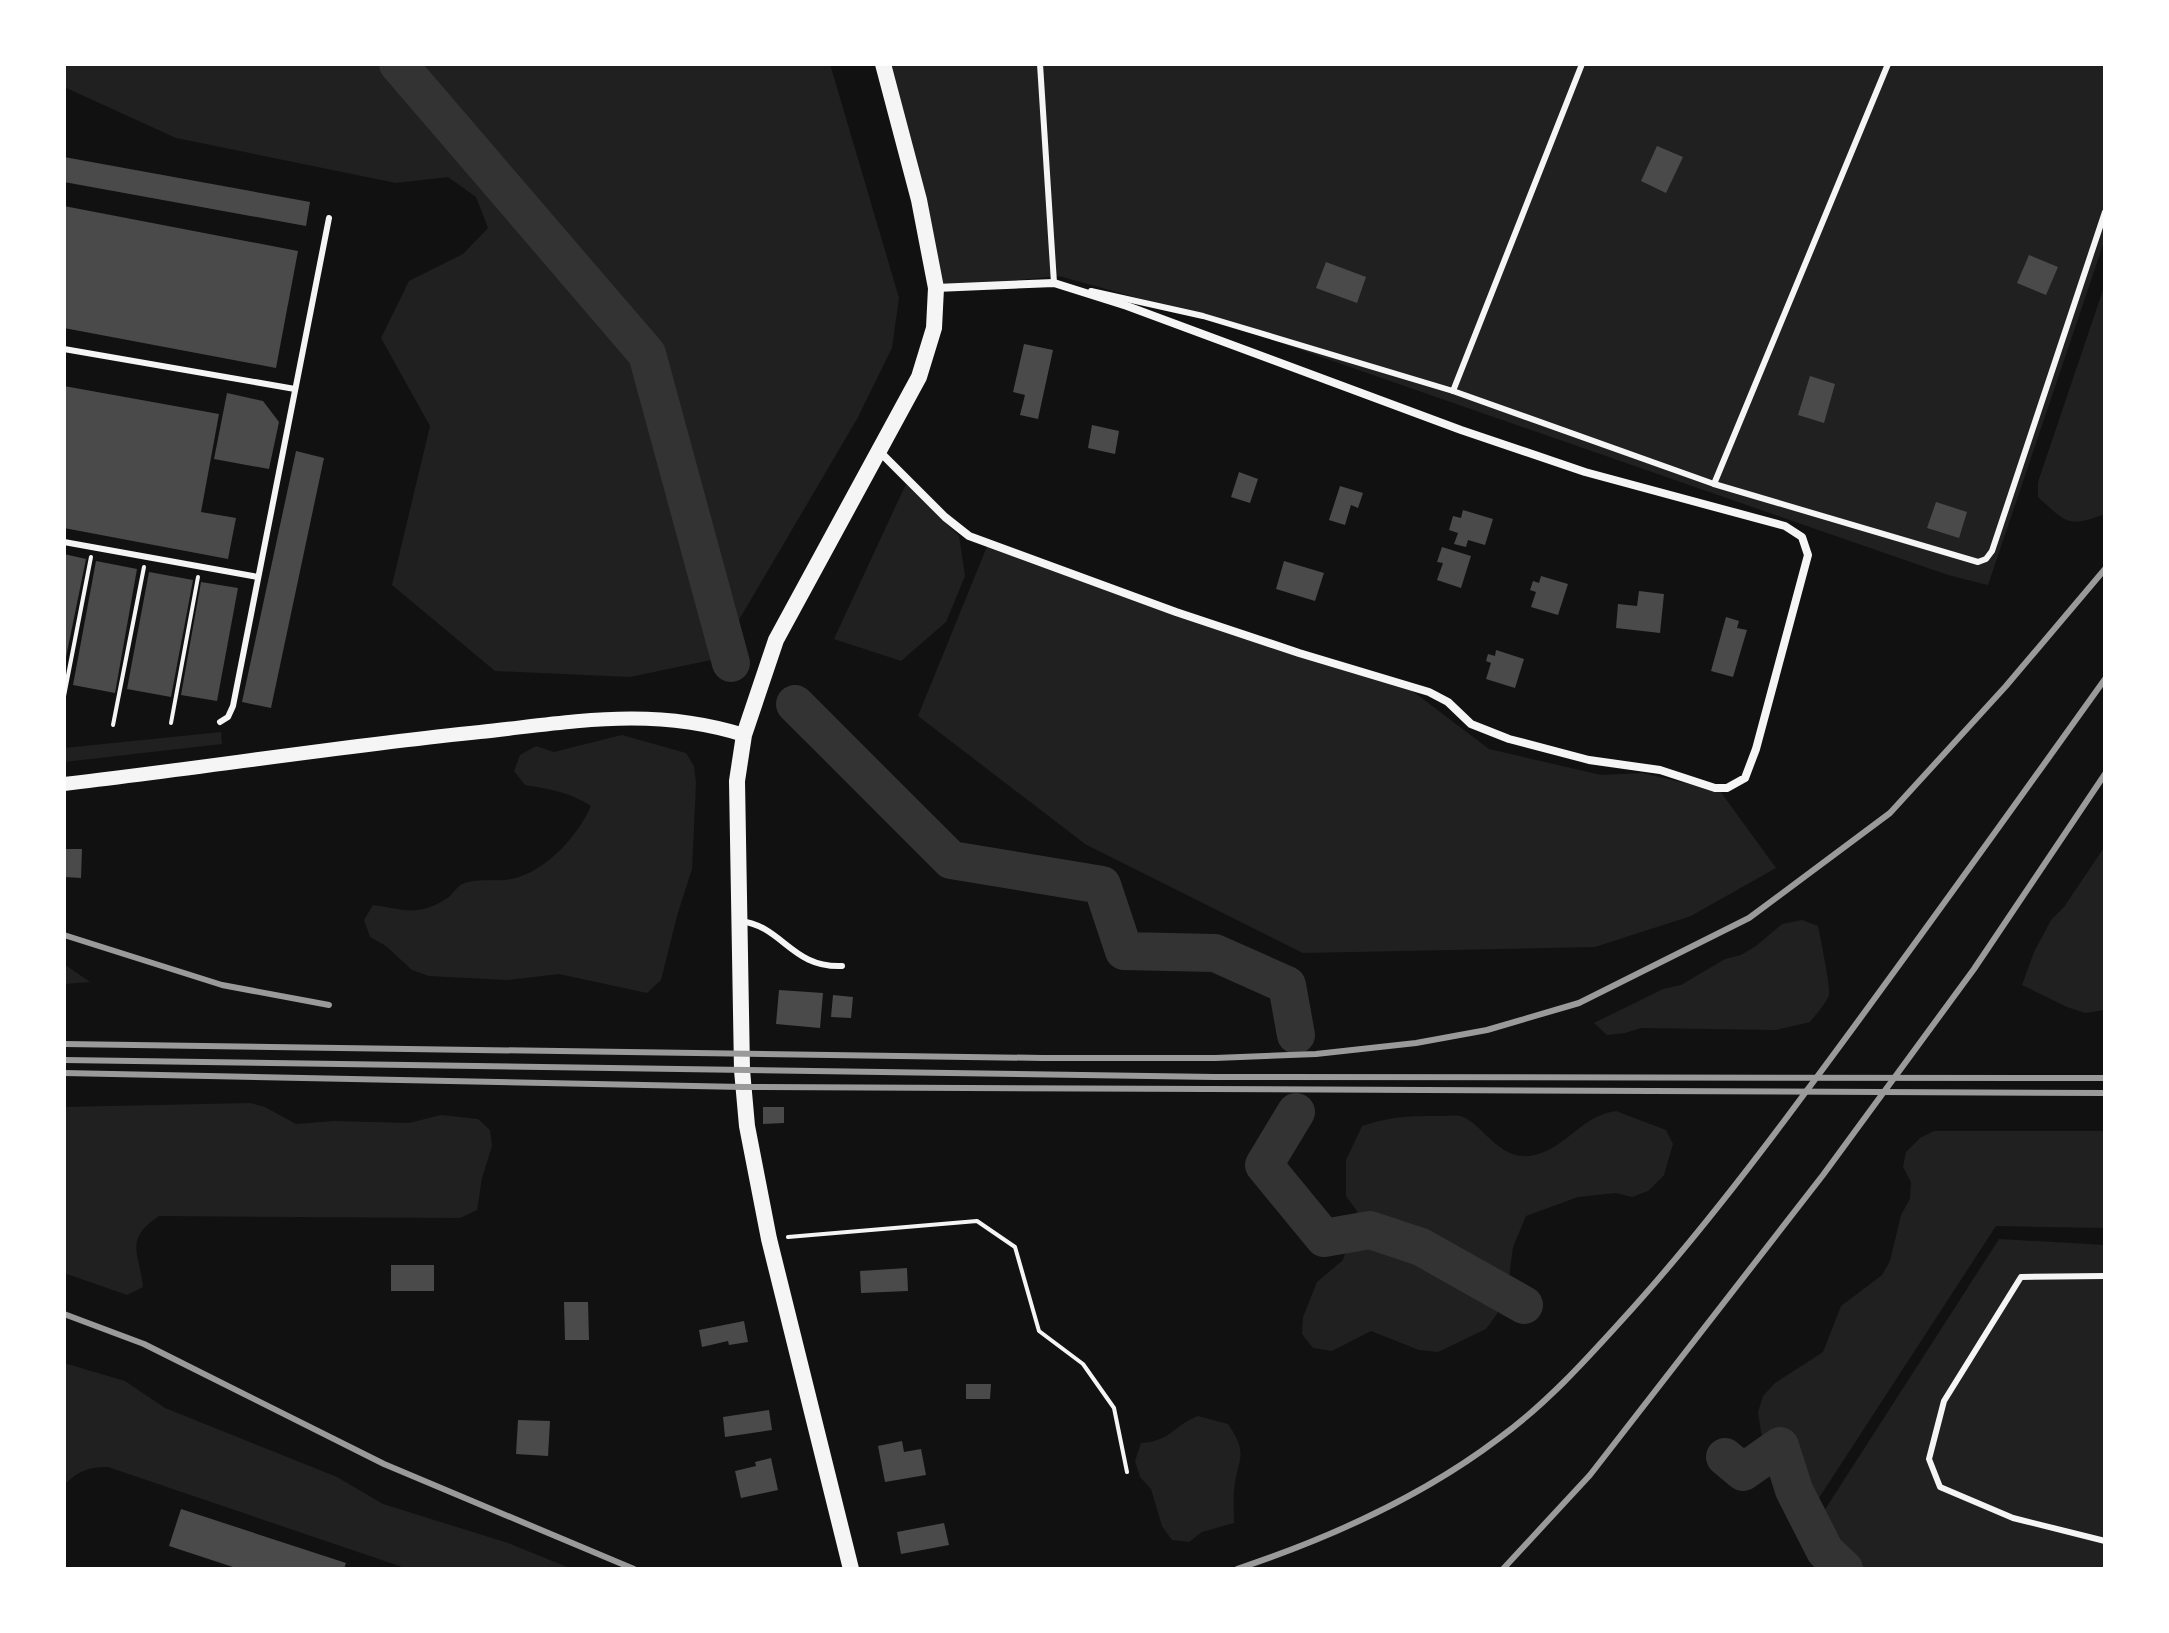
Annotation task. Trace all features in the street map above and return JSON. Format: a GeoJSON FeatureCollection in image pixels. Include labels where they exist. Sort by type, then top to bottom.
{"type":"FeatureCollection","features":[{"type":"Feature","properties":{"kind":"main road"},"geometry":{"type":"LineString","coordinates":[[851,1569],[757,1186],[743,1087],[737,781],[744,735],[776,640],[879,451],[923,364],[934,328],[936,288],[919,200],[883,64]]}},
{"type":"Feature","properties":{"kind":"street"},"geometry":{"type":"LineString","coordinates":[[879,451],[945,517],[969,536],[988,544],[1286,649],[1429,692],[1448,702],[1471,724],[1509,739],[1589,760],[1660,770],[1715,788],[1727,788],[1745,778],[1765,718],[1808,555],[1802,537],[1785,526],[1585,472],[1461,430],[1127,306],[1054,283],[936,288]]}},
{"type":"Feature","properties":{"kind":"street"},"geometry":{"type":"LineString","coordinates":[[64,784],[199,769],[401,740],[623,717],[678,720],[744,735]]}},
{"type":"Feature","properties":{"kind":"lane"},"geometry":{"type":"LineString","coordinates":[[1040,64],[1054,283],[1203,316],[1453,391],[1714,484],[1978,562],[1986,559],[1992,551],[2105,212]]}},
{"type":"Feature","properties":{"kind":"lane"},"geometry":{"type":"LineString","coordinates":[[1453,391],[1582,64]]}},
{"type":"Feature","properties":{"kind":"lane"},"geometry":{"type":"LineString","coordinates":[[1714,484],[1888,64]]}},
{"type":"Feature","properties":{"kind":"lane"},"geometry":{"type":"LineString","coordinates":[[220,722],[228,717],[233,706],[329,218]]}},
{"type":"Feature","properties":{"kind":"lane"},"geometry":{"type":"LineString","coordinates":[[64,349],[295,389]]}},
{"type":"Feature","properties":{"kind":"lane"},"geometry":{"type":"LineString","coordinates":[[64,542],[258,577]]}},
{"type":"Feature","properties":{"kind":"lane"},"geometry":{"type":"LineString","coordinates":[[740,921],[760,924],[792,952],[818,965],[842,966]]}},
{"type":"Feature","properties":{"kind":"lane"},"geometry":{"type":"LineString","coordinates":[[2105,1276],[2021,1277],[1944,1401],[1929,1459],[1940,1487],[2013,1518],[2105,1541]]}},
{"type":"Feature","properties":{"kind":"path"},"geometry":{"type":"LineString","coordinates":[[64,696],[93,547]]}},
{"type":"Feature","properties":{"kind":"path"},"geometry":{"type":"LineString","coordinates":[[113,725],[146,557]]}},
{"type":"Feature","properties":{"kind":"path"},"geometry":{"type":"LineString","coordinates":[[171,723],[200,567]]}},
{"type":"Feature","properties":{"kind":"path"},"geometry":{"type":"LineString","coordinates":[[769,1239],[977,1221],[1015,1247],[1039,1331],[1083,1364],[1114,1408],[1127,1472]]}},
{"type":"Feature","properties":{"kind":"shaded area"},"geometry":{"type":"Polygon","coordinates":[[[64,64],[830,64],[899,298],[892,348],[857,419],[716,659],[630,677],[495,671],[392,585],[430,426],[381,338],[409,281],[463,254],[488,228],[476,197],[448,177],[396,183],[176,138],[64,87],[64,64]]]}},
{"type":"Feature","properties":{"kind":"shaded area"},"geometry":{"type":"Polygon","coordinates":[[[886,64],[2105,64],[2105,239],[1988,585],[1948,575],[1203,316],[1059,276],[936,288],[886,64]]]}},
{"type":"Feature","properties":{"kind":"shaded area"},"geometry":{"type":"Polygon","coordinates":[[[2105,284],[2105,514],[2075,522],[2062,517],[2038,497],[2038,482],[2105,284]]]}},
{"type":"Feature","properties":{"kind":"shaded area"},"geometry":{"type":"Polygon","coordinates":[[[906,484],[959,536],[965,576],[946,622],[901,661],[834,639],[906,484]]]}},
{"type":"Feature","properties":{"kind":"shaded area"},"geometry":{"type":"Polygon","coordinates":[[[988,544],[1411,690],[1489,749],[1601,775],[1642,773],[1720,791],[1776,868],[1691,916],[1595,947],[1303,953],[1085,844],[918,716],[988,544]]]}},
{"type":"Feature","properties":{"kind":"shaded area"},"geometry":{"type":"Polygon","coordinates":[[[221,732],[222,744],[64,762],[64,748],[221,732]]]}},
{"type":"Feature","properties":{"kind":"shaded area"},"geometry":{"type":"Polygon","coordinates":[[[622,735],[686,753],[694,766],[696,783],[692,869],[661,980],[647,993],[559,974],[507,980],[429,976],[412,970],[386,946],[370,937],[364,920],[373,905],[420,910],[449,897],[462,884],[512,879],[548,861],[578,829],[591,806],[567,794],[525,785],[514,771],[520,755],[536,746],[554,752],[622,735]]]}},
{"type":"Feature","properties":{"kind":"shaded area"},"geometry":{"type":"Polygon","coordinates":[[[2105,846],[2105,1010],[2085,1013],[2022,985],[2034,952],[2051,920],[2064,907],[2105,846]]]}},
{"type":"Feature","properties":{"kind":"shaded area"},"geometry":{"type":"Polygon","coordinates":[[[1802,920],[1818,926],[1829,991],[1826,1002],[1810,1022],[1776,1030],[1641,1028],[1607,1035],[1594,1023],[1663,989],[1681,985],[1725,959],[1741,955],[1782,924],[1802,920]]]}},
{"type":"Feature","properties":{"kind":"shaded area"},"geometry":{"type":"Polygon","coordinates":[[[64,964],[90,982],[64,984],[64,964]]]}},
{"type":"Feature","properties":{"kind":"shaded area"},"geometry":{"type":"Polygon","coordinates":[[[250,1103],[265,1107],[296,1124],[334,1121],[409,1123],[441,1115],[478,1119],[490,1130],[492,1146],[482,1178],[477,1210],[460,1218],[159,1216],[137,1240],[143,1287],[127,1295],[64,1273],[64,1107],[250,1103]]]}},
{"type":"Feature","properties":{"kind":"shaded area"},"geometry":{"type":"Polygon","coordinates":[[[1616,1111],[1666,1130],[1673,1144],[1664,1175],[1648,1191],[1632,1197],[1616,1193],[1578,1197],[1526,1216],[1513,1247],[1509,1278],[1497,1314],[1486,1329],[1438,1352],[1419,1350],[1371,1331],[1332,1351],[1313,1348],[1302,1334],[1303,1317],[1317,1282],[1343,1260],[1357,1211],[1346,1196],[1346,1160],[1362,1126],[1401,1117],[1460,1116],[1511,1154],[1522,1156],[1546,1151],[1593,1119],[1616,1111]]]}},
{"type":"Feature","properties":{"kind":"shaded area"},"geometry":{"type":"Polygon","coordinates":[[[1934,1131],[2105,1131],[2105,1228],[1996,1226],[1813,1507],[1800,1495],[1794,1481],[1766,1463],[1758,1412],[1763,1396],[1775,1383],[1823,1352],[1841,1306],[1882,1275],[1890,1261],[1901,1215],[1910,1199],[1911,1182],[1903,1167],[1906,1152],[1920,1138],[1934,1131]]]}},
{"type":"Feature","properties":{"kind":"shaded area"},"geometry":{"type":"Polygon","coordinates":[[[1999,1239],[2105,1245],[2105,1569],[1845,1569],[1806,1539],[1999,1239]]]}},
{"type":"Feature","properties":{"kind":"shaded area"},"geometry":{"type":"Polygon","coordinates":[[[64,1363],[125,1381],[165,1408],[337,1477],[383,1504],[508,1543],[572,1569],[408,1569],[108,1467],[84,1471],[64,1485],[64,1363]]]}},
{"type":"Feature","properties":{"kind":"shaded area"},"geometry":{"type":"Polygon","coordinates":[[[1198,1416],[1228,1424],[1239,1443],[1234,1523],[1202,1532],[1189,1542],[1172,1540],[1162,1526],[1151,1489],[1140,1477],[1135,1461],[1141,1443],[1166,1436],[1198,1416]]]}},
{"type":"Feature","properties":{"kind":"building"},"geometry":{"type":"Polygon","coordinates":[[[1657,146],[1683,157],[1666,193],[1641,181],[1657,146]]]}},
{"type":"Feature","properties":{"kind":"building"},"geometry":{"type":"Polygon","coordinates":[[[64,157],[310,202],[306,226],[64,182],[64,157]]]}},
{"type":"Feature","properties":{"kind":"building"},"geometry":{"type":"Polygon","coordinates":[[[64,206],[298,251],[276,368],[64,328],[64,206]]]}},
{"type":"Feature","properties":{"kind":"building"},"geometry":{"type":"Polygon","coordinates":[[[2029,255],[2058,267],[2046,295],[2017,283],[2029,255]]]}},
{"type":"Feature","properties":{"kind":"building"},"geometry":{"type":"Polygon","coordinates":[[[1326,262],[1366,277],[1357,303],[1316,288],[1326,262]]]}},
{"type":"Feature","properties":{"kind":"building"},"geometry":{"type":"Polygon","coordinates":[[[1024,344],[1053,350],[1038,419],[1020,415],[1025,395],[1013,392],[1024,344]]]}},
{"type":"Feature","properties":{"kind":"building"},"geometry":{"type":"Polygon","coordinates":[[[1810,376],[1835,384],[1824,423],[1798,415],[1810,376]]]}},
{"type":"Feature","properties":{"kind":"building"},"geometry":{"type":"Polygon","coordinates":[[[64,386],[219,414],[201,512],[236,518],[228,559],[64,528],[64,386]]]}},
{"type":"Feature","properties":{"kind":"building"},"geometry":{"type":"Polygon","coordinates":[[[227,393],[263,401],[279,422],[269,469],[214,459],[227,393]]]}},
{"type":"Feature","properties":{"kind":"building"},"geometry":{"type":"Polygon","coordinates":[[[1092,425],[1119,431],[1115,454],[1088,448],[1092,425]]]}},
{"type":"Feature","properties":{"kind":"building"},"geometry":{"type":"Polygon","coordinates":[[[296,451],[324,458],[271,708],[242,702],[296,451]]]}},
{"type":"Feature","properties":{"kind":"building"},"geometry":{"type":"Polygon","coordinates":[[[1239,472],[1258,479],[1250,503],[1231,497],[1239,472]]]}},
{"type":"Feature","properties":{"kind":"building"},"geometry":{"type":"Polygon","coordinates":[[[1340,486],[1363,493],[1358,508],[1351,505],[1345,525],[1329,520],[1340,486]]]}},
{"type":"Feature","properties":{"kind":"building"},"geometry":{"type":"Polygon","coordinates":[[[1936,502],[1967,512],[1959,538],[1927,528],[1936,502]]]}},
{"type":"Feature","properties":{"kind":"building"},"geometry":{"type":"Polygon","coordinates":[[[1463,510],[1493,519],[1485,545],[1468,540],[1466,547],[1454,544],[1458,533],[1449,530],[1453,516],[1461,518],[1463,510]]]}},
{"type":"Feature","properties":{"kind":"building"},"geometry":{"type":"Polygon","coordinates":[[[1442,547],[1471,556],[1461,588],[1437,580],[1443,563],[1437,562],[1442,547]]]}},
{"type":"Feature","properties":{"kind":"building"},"geometry":{"type":"Polygon","coordinates":[[[64,554],[86,559],[65,662],[64,662],[64,554]]]}},
{"type":"Feature","properties":{"kind":"building"},"geometry":{"type":"Polygon","coordinates":[[[96,561],[137,569],[115,693],[73,685],[96,561]]]}},
{"type":"Feature","properties":{"kind":"building"},"geometry":{"type":"Polygon","coordinates":[[[1284,561],[1324,573],[1315,601],[1276,589],[1284,561]]]}},
{"type":"Feature","properties":{"kind":"building"},"geometry":{"type":"Polygon","coordinates":[[[149,572],[193,580],[171,697],[127,689],[149,572]]]}},
{"type":"Feature","properties":{"kind":"building"},"geometry":{"type":"Polygon","coordinates":[[[1541,576],[1568,584],[1558,615],[1531,607],[1536,592],[1530,590],[1533,581],[1539,583],[1541,576]]]}},
{"type":"Feature","properties":{"kind":"building"},"geometry":{"type":"Polygon","coordinates":[[[201,582],[238,588],[217,701],[181,695],[201,582]]]}},
{"type":"Feature","properties":{"kind":"building"},"geometry":{"type":"Polygon","coordinates":[[[1639,591],[1664,594],[1660,633],[1616,628],[1618,604],[1637,606],[1639,591]]]}},
{"type":"Feature","properties":{"kind":"building"},"geometry":{"type":"Polygon","coordinates":[[[1726,617],[1739,621],[1737,628],[1747,630],[1733,677],[1711,671],[1726,617]]]}},
{"type":"Feature","properties":{"kind":"building"},"geometry":{"type":"Polygon","coordinates":[[[1496,650],[1524,659],[1515,688],[1486,679],[1491,663],[1486,661],[1488,654],[1495,656],[1496,650]]]}},
{"type":"Feature","properties":{"kind":"building"},"geometry":{"type":"Polygon","coordinates":[[[64,849],[82,849],[81,878],[64,877],[64,849]]]}},
{"type":"Feature","properties":{"kind":"building"},"geometry":{"type":"Polygon","coordinates":[[[779,990],[823,993],[820,1028],[776,1024],[779,990]]]}},
{"type":"Feature","properties":{"kind":"building"},"geometry":{"type":"Polygon","coordinates":[[[833,995],[853,997],[851,1018],[831,1017],[833,995]]]}},
{"type":"Feature","properties":{"kind":"building"},"geometry":{"type":"Polygon","coordinates":[[[763,1107],[784,1107],[784,1123],[763,1124],[763,1107]]]}},
{"type":"Feature","properties":{"kind":"building"},"geometry":{"type":"Polygon","coordinates":[[[391,1265],[434,1265],[434,1291],[391,1291],[391,1265]]]}},
{"type":"Feature","properties":{"kind":"building"},"geometry":{"type":"Polygon","coordinates":[[[907,1268],[908,1291],[861,1293],[860,1271],[907,1268]]]}},
{"type":"Feature","properties":{"kind":"building"},"geometry":{"type":"Polygon","coordinates":[[[564,1302],[588,1302],[589,1340],[565,1340],[564,1302]]]}},
{"type":"Feature","properties":{"kind":"building"},"geometry":{"type":"Polygon","coordinates":[[[744,1321],[748,1342],[729,1345],[728,1341],[702,1347],[699,1330],[744,1321]]]}},
{"type":"Feature","properties":{"kind":"building"},"geometry":{"type":"Polygon","coordinates":[[[966,1384],[991,1384],[990,1399],[966,1399],[966,1384]]]}},
{"type":"Feature","properties":{"kind":"building"},"geometry":{"type":"Polygon","coordinates":[[[769,1410],[772,1430],[725,1437],[723,1417],[769,1410]]]}},
{"type":"Feature","properties":{"kind":"building"},"geometry":{"type":"Polygon","coordinates":[[[518,1420],[550,1421],[548,1456],[516,1454],[518,1420]]]}},
{"type":"Feature","properties":{"kind":"building"},"geometry":{"type":"Polygon","coordinates":[[[902,1441],[904,1452],[921,1449],[926,1475],[885,1482],[878,1446],[902,1441]]]}},
{"type":"Feature","properties":{"kind":"building"},"geometry":{"type":"Polygon","coordinates":[[[771,1458],[778,1490],[741,1498],[735,1471],[756,1466],[755,1462],[771,1458]]]}},
{"type":"Feature","properties":{"kind":"building"},"geometry":{"type":"Polygon","coordinates":[[[181,1509],[346,1563],[344,1569],[239,1569],[169,1546],[181,1509]]]}},
{"type":"Feature","properties":{"kind":"building"},"geometry":{"type":"Polygon","coordinates":[[[944,1523],[949,1545],[901,1554],[897,1532],[944,1523]]]}},
{"type":"Feature","properties":{"kind":"waterway"},"geometry":{"type":"LineString","coordinates":[[398,64],[647,354],[731,663]]}},
{"type":"Feature","properties":{"kind":"waterway"},"geometry":{"type":"LineString","coordinates":[[795,704],[951,860],[1102,885],[1124,951],[1215,953],[1287,985],[1296,1035]]}},
{"type":"Feature","properties":{"kind":"waterway"},"geometry":{"type":"LineString","coordinates":[[1296,1112],[1264,1165],[1324,1238],[1370,1230],[1421,1247],[1524,1305]]}},
{"type":"Feature","properties":{"kind":"waterway"},"geometry":{"type":"LineString","coordinates":[[1725,1457],[1743,1472],[1780,1446],[1794,1490],[1825,1551],[1844,1569]]}},
{"type":"Feature","properties":{"kind":"railway"},"geometry":{"type":"LineString","coordinates":[[64,1044],[1215,1058],[1316,1054],[1416,1043],[1487,1030],[1579,1003],[1749,918],[1890,813],[2006,686],[2105,569]]}},
{"type":"Feature","properties":{"kind":"railway"},"geometry":{"type":"LineString","coordinates":[[1237,1569],[1340,1530],[1437,1480],[1515,1426],[1578,1367],[1670,1266],[1759,1154],[2105,679]]}},
{"type":"Feature","properties":{"kind":"railway"},"geometry":{"type":"LineString","coordinates":[[1503,1569],[1590,1475],[1823,1175],[1974,969],[2105,774]]}},
{"type":"Feature","properties":{"kind":"railway"},"geometry":{"type":"LineString","coordinates":[[64,935],[222,985],[329,1005]]}},
{"type":"Feature","properties":{"kind":"railway"},"geometry":{"type":"LineString","coordinates":[[64,1060],[1215,1077],[2105,1078]]}},
{"type":"Feature","properties":{"kind":"railway"},"geometry":{"type":"LineString","coordinates":[[64,1073],[743,1087],[2105,1093]]}},
{"type":"Feature","properties":{"kind":"railway"},"geometry":{"type":"LineString","coordinates":[[64,1314],[144,1344],[384,1464],[634,1569]]}}]}
